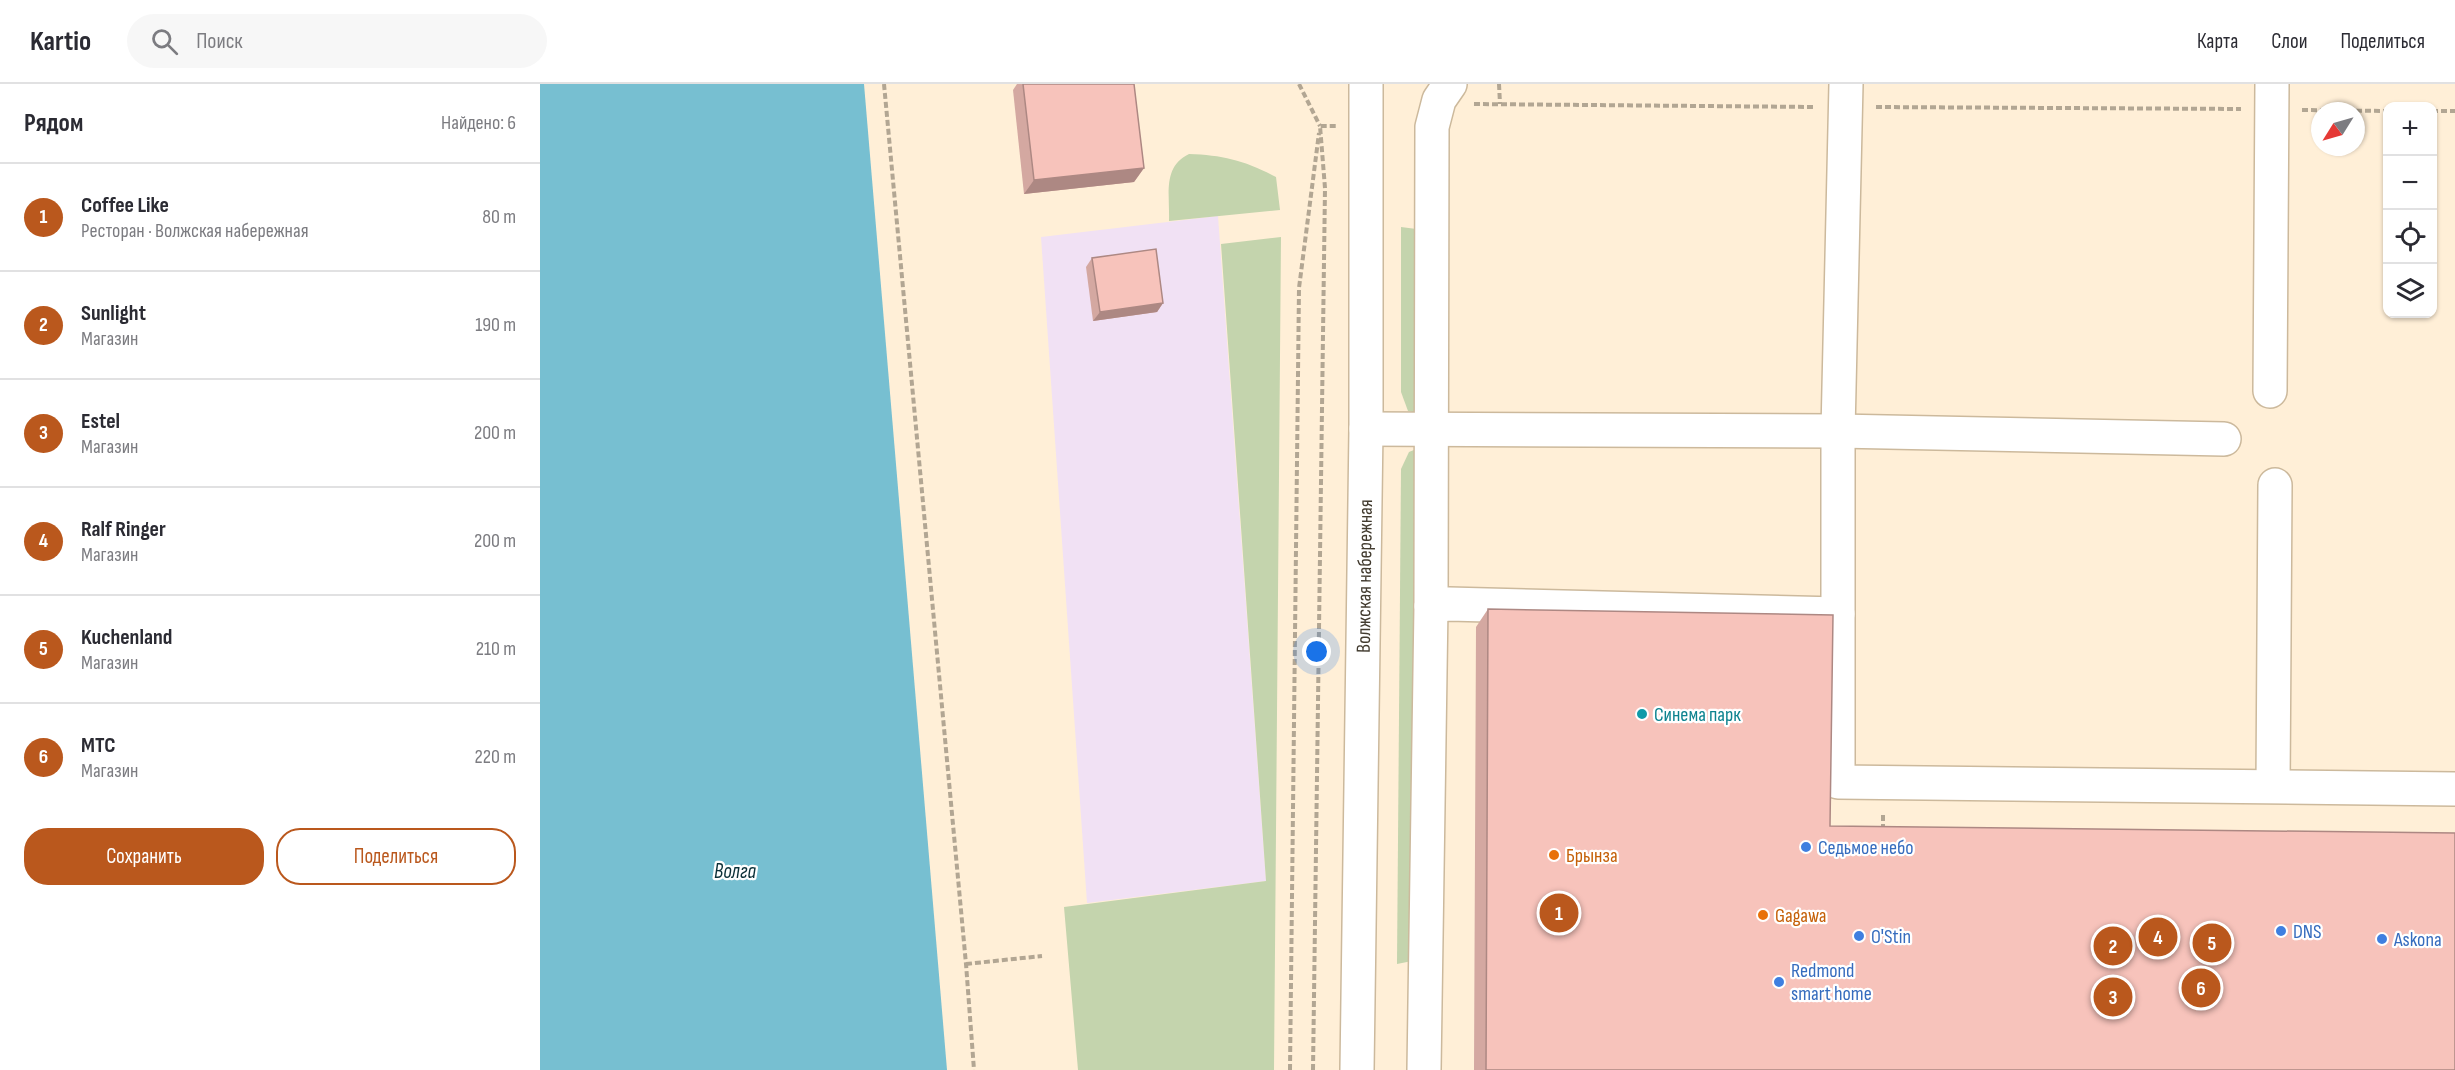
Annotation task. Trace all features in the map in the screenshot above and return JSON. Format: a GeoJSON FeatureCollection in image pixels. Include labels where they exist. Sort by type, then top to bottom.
{"type":"FeatureCollection","features":[{"type":"Feature","properties":{"kind":"street","name":"Волжская набережная"},"geometry":{"type":"LineString","coordinates":[[1357,1070],[1366,429],[1366,84]]}},
{"type":"Feature","properties":{"kind":"street"},"geometry":{"type":"LineString","coordinates":[[1424,1070],[1431,606],[1432,127],[1439,100],[1460,94]]}},
{"type":"Feature","properties":{"kind":"street"},"geometry":{"type":"LineString","coordinates":[[1845,95],[1838,431],[1838,782],[2455,789]]}},
{"type":"Feature","properties":{"kind":"street"},"geometry":{"type":"LineString","coordinates":[[2270,391],[2272,97]]}},
{"type":"Feature","properties":{"kind":"street"},"geometry":{"type":"LineString","coordinates":[[1366,429],[1838,431],[2224,439]]}},
{"type":"Feature","properties":{"kind":"street"},"geometry":{"type":"LineString","coordinates":[[2273,786],[2275,485]]}},
{"type":"Feature","properties":{"kind":"street"},"geometry":{"type":"LineString","coordinates":[[1431,606],[1449,604],[1838,614]]}},
{"type":"Feature","properties":{"kind":"path"},"geometry":{"type":"LineString","coordinates":[[884,84],[974,1070]]}},
{"type":"Feature","properties":{"kind":"path"},"geometry":{"type":"LineString","coordinates":[[1299,84],[1320,126],[1325,188],[1313,1070]]}},
{"type":"Feature","properties":{"kind":"path"},"geometry":{"type":"LineString","coordinates":[[1499,84],[1500,104]]}},
{"type":"Feature","properties":{"kind":"path"},"geometry":{"type":"LineString","coordinates":[[1460,94],[1500,104],[1845,95],[2272,97],[2383,110]]}},
{"type":"Feature","properties":{"kind":"path"},"geometry":{"type":"LineString","coordinates":[[2437,111],[2455,111]]}},
{"type":"Feature","properties":{"kind":"path"},"geometry":{"type":"LineString","coordinates":[[1290,1070],[1299,288],[1320,126]]}},
{"type":"Feature","properties":{"kind":"path"},"geometry":{"type":"LineString","coordinates":[[966,964],[1042,956]]}},
{"type":"Feature","properties":{"kind":"shaded area"},"geometry":{"type":"Polygon","coordinates":[[[1218,216],[1266,881],[1087,903],[1041,237],[1218,216]]]}},
{"type":"Feature","properties":{"kind":"green space"},"geometry":{"type":"Polygon","coordinates":[[[1189,154],[1234,160],[1276,177],[1280,210],[1169,221],[1171,174],[1180,160],[1189,154]]]}},
{"type":"Feature","properties":{"kind":"green space"},"geometry":{"type":"Polygon","coordinates":[[[1401,227],[1424,230],[1422,414],[1408,411],[1401,392],[1401,227]]]}},
{"type":"Feature","properties":{"kind":"green space"},"geometry":{"type":"Polygon","coordinates":[[[1281,237],[1274,1070],[1078,1070],[1064,907],[1266,881],[1221,244],[1281,237]]]}},
{"type":"Feature","properties":{"kind":"green space"},"geometry":{"type":"Polygon","coordinates":[[[1421,447],[1412,961],[1397,964],[1401,469],[1409,452],[1421,447]]]}},
{"type":"Feature","properties":{"kind":"water","name":"Волга"},"geometry":{"type":"Polygon","coordinates":[[[540,84],[864,84],[947,1070],[540,1070],[540,84]]]}},
{"type":"Feature","properties":{"kind":"building"},"geometry":{"type":"Polygon","coordinates":[[[1023,84],[1134,84],[1144,168],[1034,180],[1023,84]]]}},
{"type":"Feature","properties":{"kind":"building"},"geometry":{"type":"Polygon","coordinates":[[[1156,249],[1163,303],[1100,312],[1092,258],[1156,249]]]}},
{"type":"Feature","properties":{"kind":"building","name":"Седьмое небо"},"geometry":{"type":"Polygon","coordinates":[[[1488,609],[1833,615],[1830,826],[2455,833],[2455,1070],[1486,1070],[1488,609]]]}},
{"type":"Feature","properties":{"kind":"place","name":"Синема парк"},"geometry":{"type":"Point","coordinates":[1642,714]}},
{"type":"Feature","properties":{"kind":"place","name":"Седьмое небо"},"geometry":{"type":"Point","coordinates":[1806,847]}},
{"type":"Feature","properties":{"kind":"place","name":"Брынза"},"geometry":{"type":"Point","coordinates":[1554,855]}},
{"type":"Feature","properties":{"kind":"place","name":"Coffee Like"},"geometry":{"type":"Point","coordinates":[1559,913]}},
{"type":"Feature","properties":{"kind":"place","name":"Gagawa"},"geometry":{"type":"Point","coordinates":[1763,915]}},
{"type":"Feature","properties":{"kind":"place","name":"DNS"},"geometry":{"type":"Point","coordinates":[2281,931]}},
{"type":"Feature","properties":{"kind":"place","name":"O'Stin"},"geometry":{"type":"Point","coordinates":[1859,936]}},
{"type":"Feature","properties":{"kind":"place","name":"Ralf Ringer"},"geometry":{"type":"Point","coordinates":[2158,937]}},
{"type":"Feature","properties":{"kind":"place","name":"Askona"},"geometry":{"type":"Point","coordinates":[2382,939]}},
{"type":"Feature","properties":{"kind":"place","name":"Kuchenland"},"geometry":{"type":"Point","coordinates":[2212,943]}},
{"type":"Feature","properties":{"kind":"place","name":"Sunlight"},"geometry":{"type":"Point","coordinates":[2113,946]}},
{"type":"Feature","properties":{"kind":"place","name":"Redmond smart home"},"geometry":{"type":"Point","coordinates":[1779,982]}},
{"type":"Feature","properties":{"kind":"place","name":"МТС"},"geometry":{"type":"Point","coordinates":[2201,988]}},
{"type":"Feature","properties":{"kind":"place","name":"Estel"},"geometry":{"type":"Point","coordinates":[2113,997]}}]}
